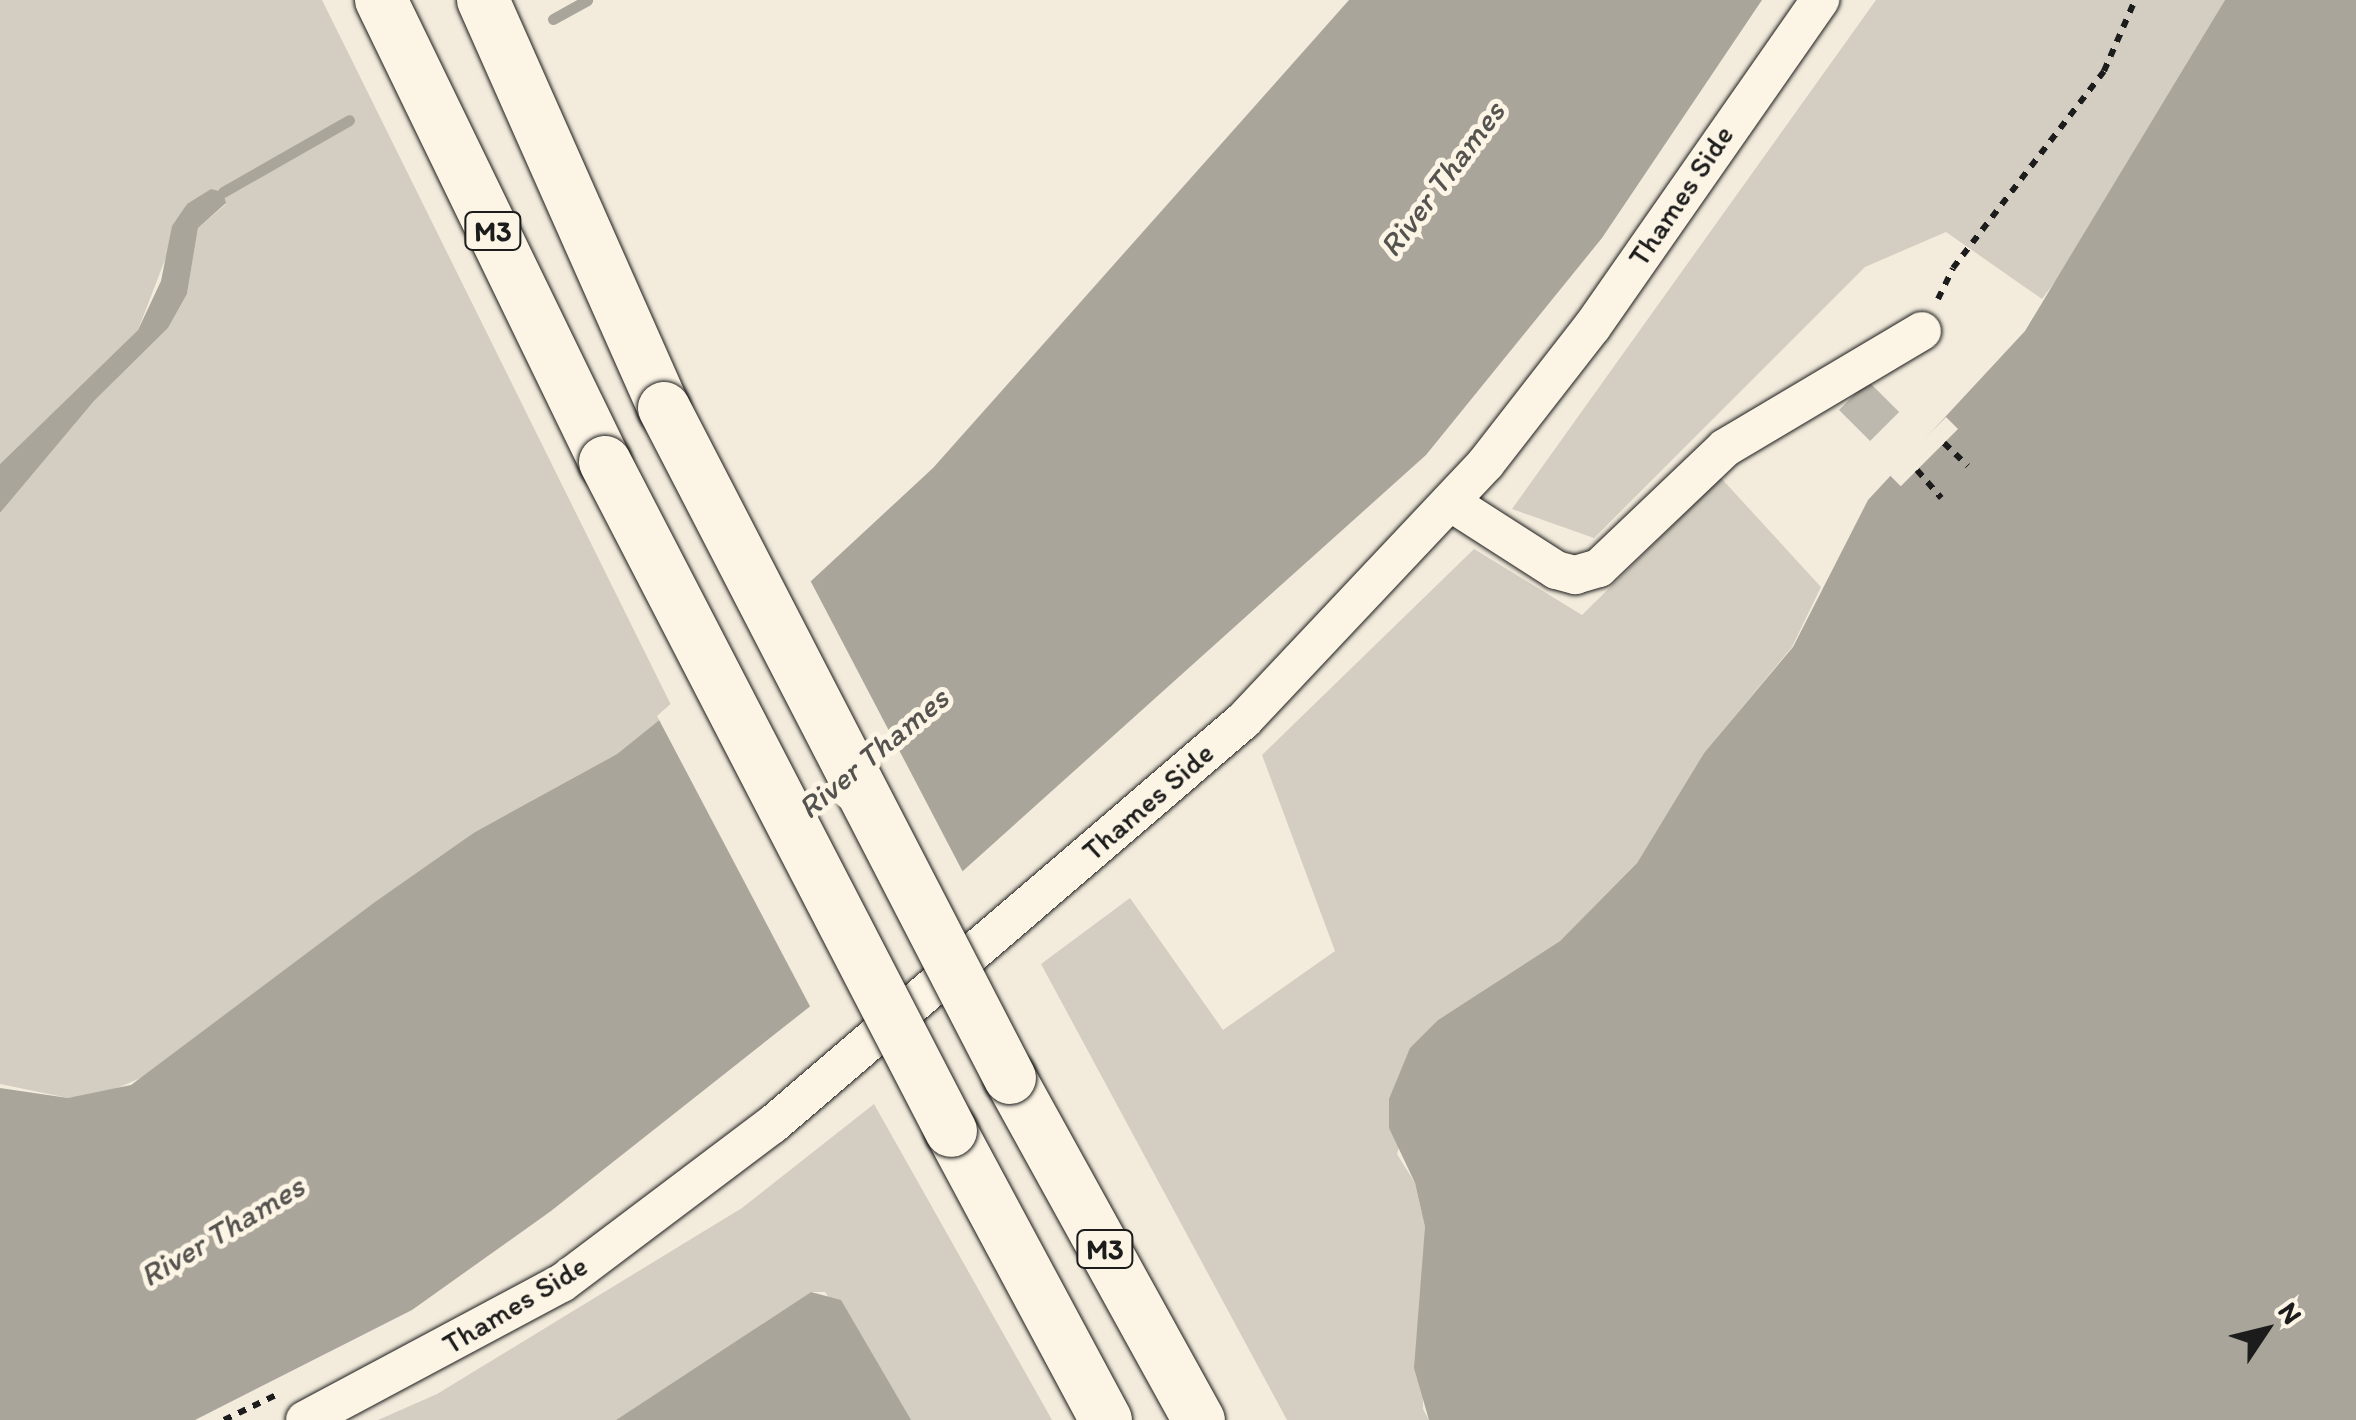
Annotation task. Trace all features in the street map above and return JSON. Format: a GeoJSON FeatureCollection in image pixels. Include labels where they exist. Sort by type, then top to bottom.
{"type":"FeatureCollection","features":[{"type":"Feature","properties":{"kind":"highway","name":"M3"},"geometry":{"type":"LineString","coordinates":[[381,0],[605,462],[951,1132],[1106,1420]]}},
{"type":"Feature","properties":{"kind":"highway","name":"M3"},"geometry":{"type":"LineString","coordinates":[[483,0],[664,408],[1010,1078],[1200,1420]]}},
{"type":"Feature","properties":{"kind":"street","name":"Thames Side"},"geometry":{"type":"LineString","coordinates":[[295,1405],[562,1282],[772,1125],[1244,720],[1450,502],[1592,327],[1820,0]]}},
{"type":"Feature","properties":{"kind":"street"},"geometry":{"type":"LineString","coordinates":[[1450,502],[1556,570],[1575,575],[1598,568],[1725,448],[1922,331]]}},
{"type":"Feature","properties":{"kind":"path"},"geometry":{"type":"LineString","coordinates":[[1922,331],[1953,268],[2104,71],[2136,0]]}},
{"type":"Feature","properties":{"kind":"path"},"geometry":{"type":"LineString","coordinates":[[1944,443],[1968,466]]}},
{"type":"Feature","properties":{"kind":"path"},"geometry":{"type":"LineString","coordinates":[[1917,470],[1941,498]]}},
{"type":"Feature","properties":{"kind":"path"},"geometry":{"type":"LineString","coordinates":[[224,1420],[295,1405]]}},
{"type":"Feature","properties":{"kind":"shaded area"},"geometry":{"type":"Polygon","coordinates":[[[0,0],[322,0],[673,709],[617,754],[475,832],[152,1073],[106,1093],[68,1098],[0,1084],[0,513],[94,401],[168,328],[187,294],[198,228],[226,204],[186,205],[138,330],[0,464],[0,0]]]}},
{"type":"Feature","properties":{"kind":"shaded area"},"geometry":{"type":"Polygon","coordinates":[[[1876,0],[2225,0],[2073,258],[2042,299],[1946,232],[1865,267],[1594,538],[1512,509],[1876,0]]]}},
{"type":"Feature","properties":{"kind":"shaded area"},"geometry":{"type":"Polygon","coordinates":[[[1721,478],[1821,587],[1792,647],[1704,753],[1637,863],[1560,941],[1438,1020],[1397,1154],[1415,1183],[1425,1227],[1423,1409],[1429,1420],[1287,1420],[1041,964],[1130,898],[1223,1030],[1335,951],[1262,755],[1474,549],[1582,615],[1721,478]]]}},
{"type":"Feature","properties":{"kind":"shaded area"},"geometry":{"type":"Polygon","coordinates":[[[874,1104],[1052,1420],[909,1420],[825,1292],[811,1292],[616,1420],[378,1420],[437,1394],[742,1208],[874,1104]]]}},
{"type":"Feature","properties":{"kind":"water","name":"River Thames"},"geometry":{"type":"Polygon","coordinates":[[[1349,0],[1762,0],[1602,238],[1426,455],[827,993],[551,1211],[412,1310],[195,1420],[0,1420],[0,1088],[68,1098],[131,1085],[475,832],[617,754],[673,709],[933,468],[1349,0]]]}},
{"type":"Feature","properties":{"kind":"water"},"geometry":{"type":"Polygon","coordinates":[[[2225,0],[2356,0],[2356,1420],[1429,1420],[1414,1368],[1425,1227],[1415,1183],[1389,1128],[1389,1099],[1410,1048],[1438,1020],[1560,941],[1637,863],[1704,753],[1793,647],[1868,500],[2025,331],[2225,0]]]}},
{"type":"Feature","properties":{"kind":"water"},"geometry":{"type":"Polygon","coordinates":[[[211,189],[223,192],[226,203],[198,228],[187,294],[168,328],[94,401],[0,513],[0,464],[138,330],[161,281],[172,226],[187,204],[211,189]]]}},
{"type":"Feature","properties":{"kind":"water"},"geometry":{"type":"Polygon","coordinates":[[[811,1292],[841,1300],[911,1420],[616,1420],[811,1292]]]}},
{"type":"Feature","properties":{"kind":"pier"},"geometry":{"type":"Polygon","coordinates":[[[1946,417],[1958,429],[1901,486],[1889,474],[1946,417]]]}},
{"type":"Feature","properties":{"kind":"pier"},"geometry":{"type":"Polygon","coordinates":[[[810,580],[965,876],[813,1012],[657,716],[810,580]]]}},
{"type":"Feature","properties":{"kind":"building"},"geometry":{"type":"Polygon","coordinates":[[[1868,381],[1899,412],[1870,441],[1839,410],[1868,381]]]}},
{"type":"Feature","properties":{"kind":"waterway"},"geometry":{"type":"LineString","coordinates":[[553,19],[587,0]]}},
{"type":"Feature","properties":{"kind":"waterway"},"geometry":{"type":"LineString","coordinates":[[223,192],[349,120]]}}]}
